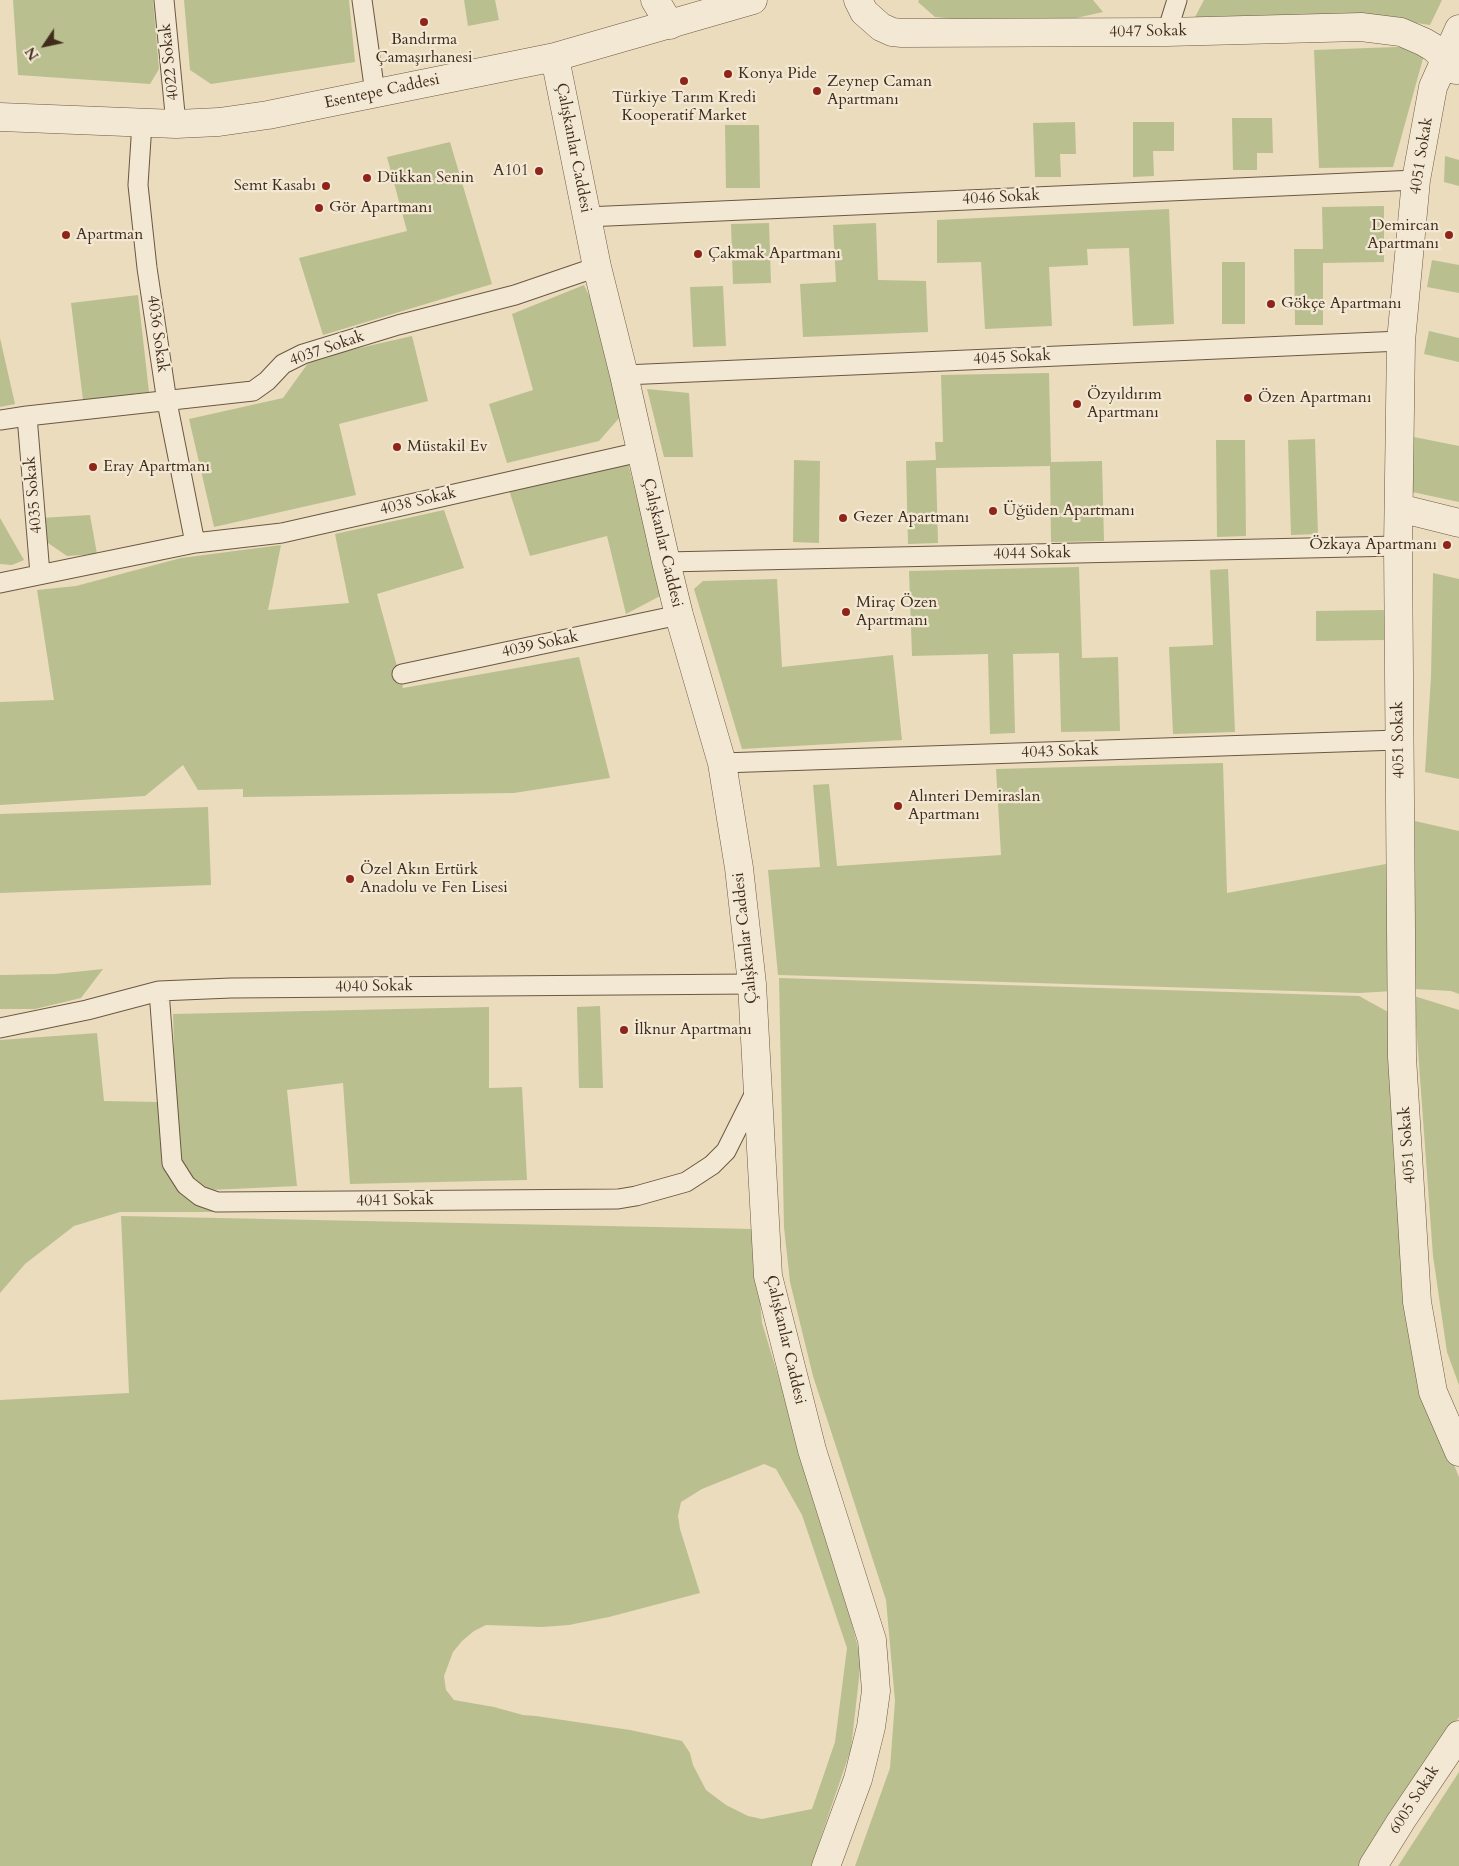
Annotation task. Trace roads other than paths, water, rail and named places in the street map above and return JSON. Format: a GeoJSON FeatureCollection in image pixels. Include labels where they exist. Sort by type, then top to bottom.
{"type":"FeatureCollection","features":[{"type":"Feature","properties":{"kind":"street"},"geometry":{"type":"LineString","coordinates":[[655,0],[670,25]]}},
{"type":"Feature","properties":{"kind":"street","name":"Esentepe Caddesi"},"geometry":{"type":"LineString","coordinates":[[0,113],[176,124],[219,122],[268,115],[556,61],[753,0]]}},
{"type":"Feature","properties":{"kind":"street","name":"4047 Sokak"},"geometry":{"type":"LineString","coordinates":[[858,0],[864,12],[881,27],[892,32],[902,33],[1167,32],[1361,27],[1401,32],[1434,48],[1452,66]]}},
{"type":"Feature","properties":{"kind":"street","name":"4051 Sokak"},"geometry":{"type":"LineString","coordinates":[[1459,28],[1452,66],[1433,87],[1416,180],[1401,341],[1398,546],[1398,740],[1402,1057],[1418,1302],[1433,1392],[1459,1452]]}},
{"type":"Feature","properties":{"kind":"street","name":"Çalışkanlar Caddesi"},"geometry":{"type":"LineString","coordinates":[[556,61],[586,217],[666,562],[679,615],[722,763],[739,868],[752,984],[768,1276],[812,1450],[872,1640],[876,1691],[871,1728],[858,1779],[826,1866]]}},
{"type":"Feature","properties":{"kind":"street"},"geometry":{"type":"LineString","coordinates":[[1399,508],[1459,523]]}},
{"type":"Feature","properties":{"kind":"street","name":"6005 Sokak"},"geometry":{"type":"LineString","coordinates":[[1373,1866],[1459,1735]]}},
{"type":"Feature","properties":{"kind":"lane","name":"4022 Sokak"},"geometry":{"type":"LineString","coordinates":[[164,0],[176,124]]}},
{"type":"Feature","properties":{"kind":"lane"},"geometry":{"type":"LineString","coordinates":[[362,0],[375,94]]}},
{"type":"Feature","properties":{"kind":"lane"},"geometry":{"type":"LineString","coordinates":[[1167,32],[1177,0]]}},
{"type":"Feature","properties":{"kind":"lane","name":"4036 Sokak"},"geometry":{"type":"LineString","coordinates":[[142,123],[138,185],[147,268],[167,402],[195,543]]}},
{"type":"Feature","properties":{"kind":"lane","name":"4046 Sokak"},"geometry":{"type":"LineString","coordinates":[[586,217],[1416,180]]}},
{"type":"Feature","properties":{"kind":"lane","name":"4037 Sokak"},"geometry":{"type":"LineString","coordinates":[[0,420],[253,391],[267,381],[283,364],[303,354],[398,325],[515,295],[597,267]]}},
{"type":"Feature","properties":{"kind":"lane","name":"4045 Sokak"},"geometry":{"type":"LineString","coordinates":[[624,375],[1401,341]]}},
{"type":"Feature","properties":{"kind":"lane","name":"4035 Sokak"},"geometry":{"type":"LineString","coordinates":[[27,416],[40,574]]}},
{"type":"Feature","properties":{"kind":"lane","name":"4038 Sokak"},"geometry":{"type":"LineString","coordinates":[[0,582],[195,543],[282,533],[640,452]]}},
{"type":"Feature","properties":{"kind":"lane","name":"4044 Sokak"},"geometry":{"type":"LineString","coordinates":[[666,562],[1398,546]]}},
{"type":"Feature","properties":{"kind":"lane","name":"4039 Sokak"},"geometry":{"type":"LineString","coordinates":[[402,674],[679,615]]}},
{"type":"Feature","properties":{"kind":"lane","name":"4043 Sokak"},"geometry":{"type":"LineString","coordinates":[[722,763],[1398,740]]}},
{"type":"Feature","properties":{"kind":"lane","name":"4040 Sokak"},"geometry":{"type":"LineString","coordinates":[[0,1028],[87,1010],[159,991],[251,988],[752,984]]}},
{"type":"Feature","properties":{"kind":"lane","name":"4041 Sokak"},"geometry":{"type":"LineString","coordinates":[[159,991],[172,1164],[186,1185],[200,1196],[218,1202],[618,1199],[636,1196],[686,1182],[712,1164],[726,1151],[757,1089]]}},
{"type":"Feature","properties":{"kind":"place","name":"Bandırma Çamaşırhanesi"},"geometry":{"type":"Point","coordinates":[424,22]}},
{"type":"Feature","properties":{"kind":"place","name":"Konya Pide"},"geometry":{"type":"Point","coordinates":[728,74]}},
{"type":"Feature","properties":{"kind":"place","name":"Türkiye Tarım Kredi Kooperatif Market"},"geometry":{"type":"Point","coordinates":[684,81]}},
{"type":"Feature","properties":{"kind":"place","name":"Zeynep Caman Apartmanı"},"geometry":{"type":"Point","coordinates":[817,91]}},
{"type":"Feature","properties":{"kind":"place","name":"A101"},"geometry":{"type":"Point","coordinates":[539,171]}},
{"type":"Feature","properties":{"kind":"place","name":"Dükkan Senin"},"geometry":{"type":"Point","coordinates":[367,178]}},
{"type":"Feature","properties":{"kind":"place","name":"Semt Kasabı"},"geometry":{"type":"Point","coordinates":[326,186]}},
{"type":"Feature","properties":{"kind":"place","name":"Gör Apartmanı"},"geometry":{"type":"Point","coordinates":[319,208]}},
{"type":"Feature","properties":{"kind":"place","name":"Apartman"},"geometry":{"type":"Point","coordinates":[66,235]}},
{"type":"Feature","properties":{"kind":"place","name":"Demircan Apartmanı"},"geometry":{"type":"Point","coordinates":[1449,235]}},
{"type":"Feature","properties":{"kind":"place","name":"Çakmak Apartmanı"},"geometry":{"type":"Point","coordinates":[698,254]}},
{"type":"Feature","properties":{"kind":"place","name":"Gökçe Apartmanı"},"geometry":{"type":"Point","coordinates":[1271,304]}},
{"type":"Feature","properties":{"kind":"place","name":"Özen Apartmanı"},"geometry":{"type":"Point","coordinates":[1248,398]}},
{"type":"Feature","properties":{"kind":"place","name":"Özyıldırım Apartmanı"},"geometry":{"type":"Point","coordinates":[1077,404]}},
{"type":"Feature","properties":{"kind":"place","name":"Müstakil Ev"},"geometry":{"type":"Point","coordinates":[397,447]}},
{"type":"Feature","properties":{"kind":"place","name":"Eray Apartmanı"},"geometry":{"type":"Point","coordinates":[93,467]}},
{"type":"Feature","properties":{"kind":"place","name":"Üğüden Apartmanı"},"geometry":{"type":"Point","coordinates":[993,511]}},
{"type":"Feature","properties":{"kind":"place","name":"Gezer Apartmanı"},"geometry":{"type":"Point","coordinates":[843,518]}},
{"type":"Feature","properties":{"kind":"place","name":"Özkaya Apartmanı"},"geometry":{"type":"Point","coordinates":[1447,545]}},
{"type":"Feature","properties":{"kind":"place","name":"Miraç Özen Apartmanı"},"geometry":{"type":"Point","coordinates":[846,612]}},
{"type":"Feature","properties":{"kind":"place","name":"Alınteri Demiraslan Apartmanı"},"geometry":{"type":"Point","coordinates":[898,806]}},
{"type":"Feature","properties":{"kind":"place","name":"Özel Akın Ertürk Anadolu ve Fen Lisesi"},"geometry":{"type":"Point","coordinates":[350,879]}},
{"type":"Feature","properties":{"kind":"place","name":"İlknur Apartmanı"},"geometry":{"type":"Point","coordinates":[624,1030]}}]}
